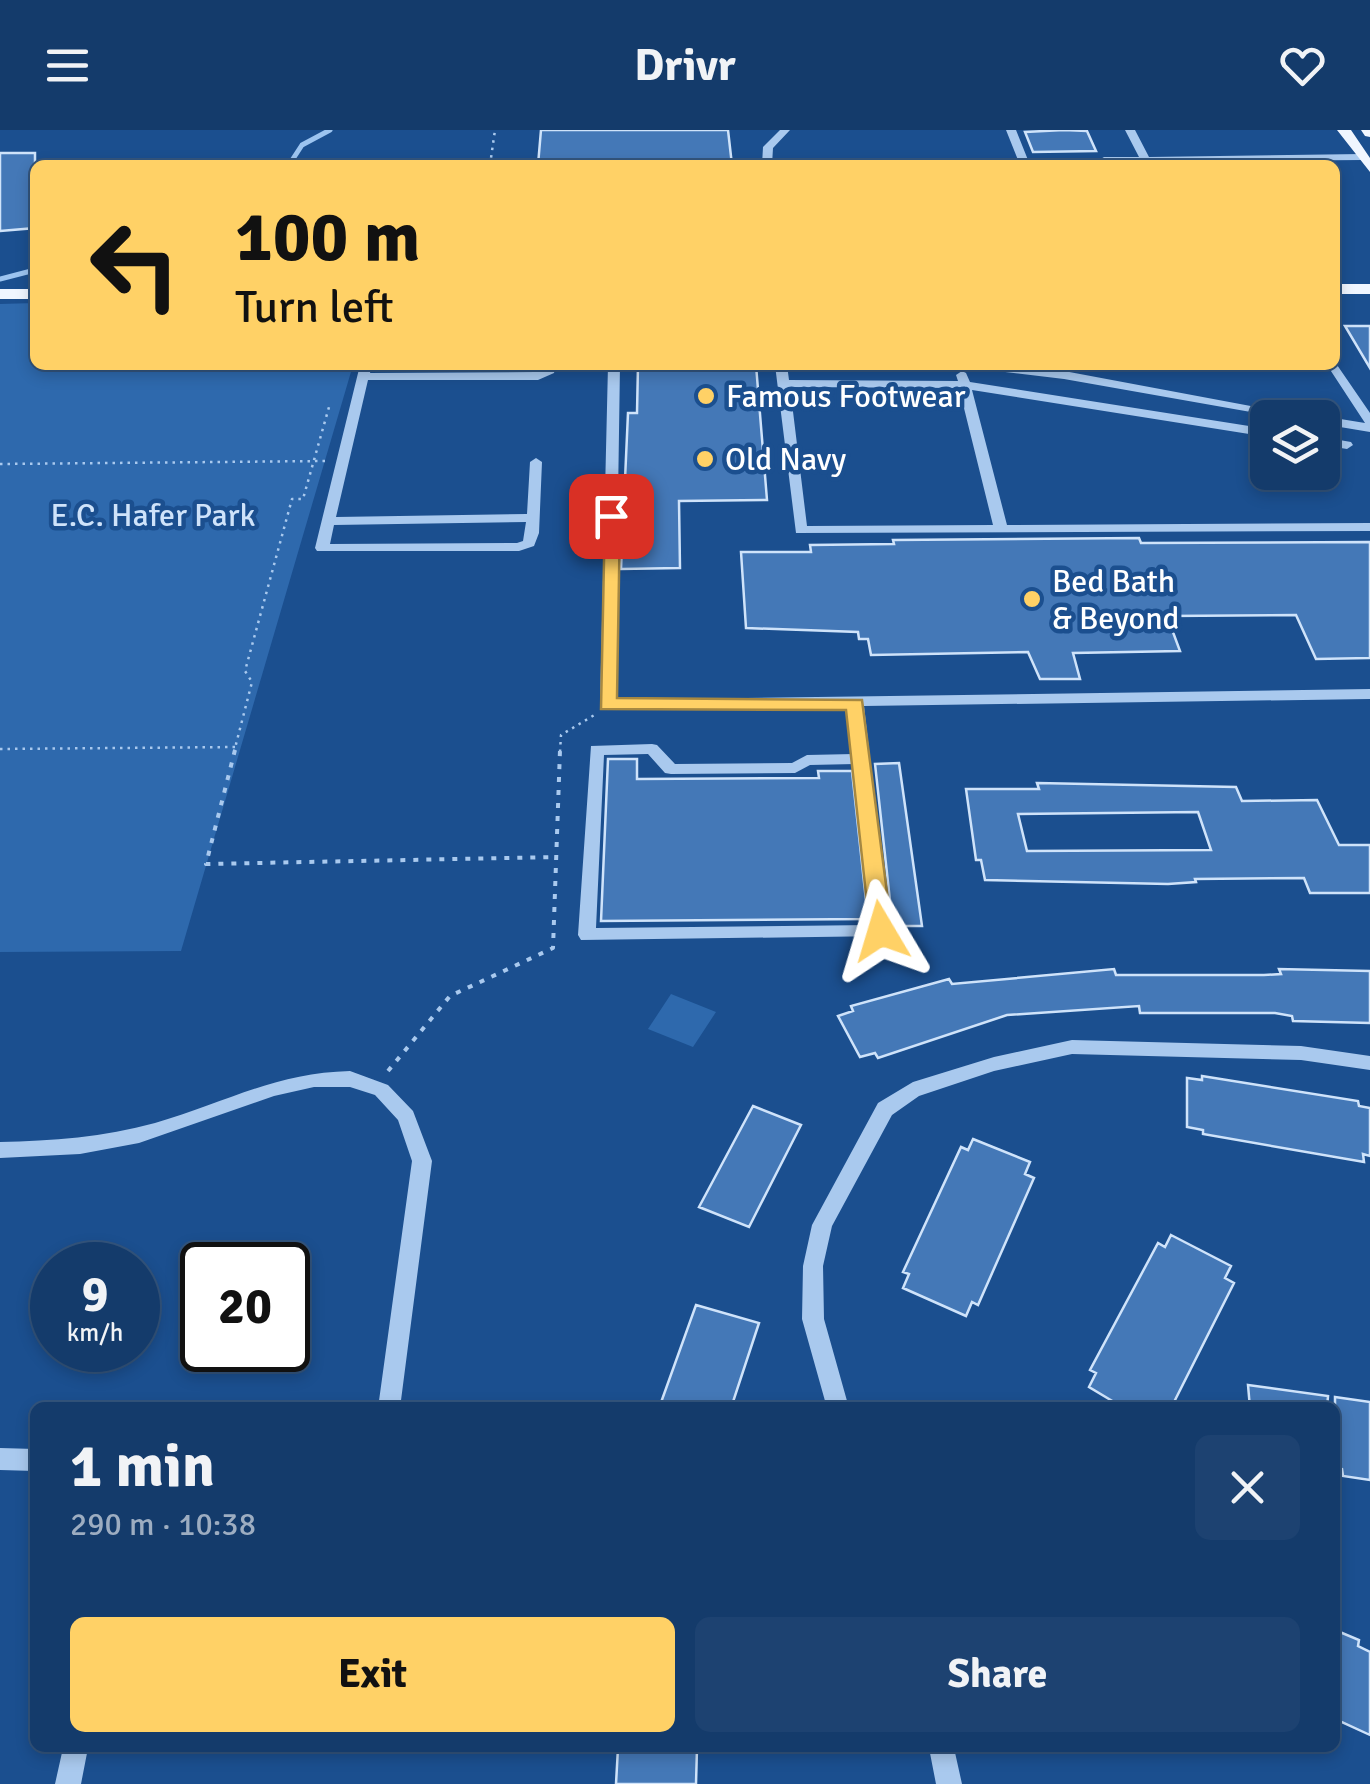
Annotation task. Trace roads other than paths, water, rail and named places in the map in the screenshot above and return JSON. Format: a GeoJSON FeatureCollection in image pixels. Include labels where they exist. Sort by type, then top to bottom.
{"type":"FeatureCollection","features":[{"type":"Feature","properties":{"kind":"main road"},"geometry":{"type":"LineString","coordinates":[[1349,136],[1368,158]]}},
{"type":"Feature","properties":{"kind":"main road"},"geometry":{"type":"LineString","coordinates":[[1340,276],[1370,275]]}},
{"type":"Feature","properties":{"kind":"main road"},"geometry":{"type":"LineString","coordinates":[[1340,289],[1370,289]]}},
{"type":"Feature","properties":{"kind":"main road"},"geometry":{"type":"LineString","coordinates":[[0,294],[30,294]]}},
{"type":"Feature","properties":{"kind":"street"},"geometry":{"type":"LineString","coordinates":[[767,160],[768,147],[786,130]]}},
{"type":"Feature","properties":{"kind":"street"},"geometry":{"type":"LineString","coordinates":[[1010,130],[1022,160]]}},
{"type":"Feature","properties":{"kind":"street"},"geometry":{"type":"LineString","coordinates":[[1130,130],[1145,159]]}},
{"type":"Feature","properties":{"kind":"street"},"geometry":{"type":"LineString","coordinates":[[1104,160],[1368,158]]}},
{"type":"Feature","properties":{"kind":"street"},"geometry":{"type":"LineString","coordinates":[[536,462],[528,543],[467,548],[322,548],[365,371],[538,376],[550,370]]}},
{"type":"Feature","properties":{"kind":"street"},"geometry":{"type":"LineString","coordinates":[[614,370],[608,705],[1370,694]]}},
{"type":"Feature","properties":{"kind":"street"},"geometry":{"type":"LineString","coordinates":[[782,370],[801,530],[1370,527]]}},
{"type":"Feature","properties":{"kind":"street"},"geometry":{"type":"LineString","coordinates":[[961,370],[1001,528]]}},
{"type":"Feature","properties":{"kind":"street"},"geometry":{"type":"LineString","coordinates":[[1071,370],[1178,396],[1250,408]]}},
{"type":"Feature","properties":{"kind":"street"},"geometry":{"type":"LineString","coordinates":[[1336,370],[1370,424]]}},
{"type":"Feature","properties":{"kind":"street"},"geometry":{"type":"LineString","coordinates":[[784,383],[964,385],[1250,430]]}},
{"type":"Feature","properties":{"kind":"street"},"geometry":{"type":"LineString","coordinates":[[1176,417],[1178,396]]}},
{"type":"Feature","properties":{"kind":"street"},"geometry":{"type":"LineString","coordinates":[[1340,422],[1370,424]]}},
{"type":"Feature","properties":{"kind":"street"},"geometry":{"type":"LineString","coordinates":[[1340,444],[1347,445]]}},
{"type":"Feature","properties":{"kind":"street"},"geometry":{"type":"LineString","coordinates":[[328,521],[533,518]]}},
{"type":"Feature","properties":{"kind":"street"},"geometry":{"type":"LineString","coordinates":[[856,704],[881,931],[587,934],[596,750],[652,750],[671,769],[795,768],[807,760],[862,759]]}},
{"type":"Feature","properties":{"kind":"street"},"geometry":{"type":"LineString","coordinates":[[836,1402],[813,1319],[814,1266],[822,1225],[885,1109],[913,1090],[994,1064],[1072,1048],[1302,1053],[1370,1063]]}},
{"type":"Feature","properties":{"kind":"street"},"geometry":{"type":"LineString","coordinates":[[0,1150],[60,1150],[156,1131],[308,1081],[355,1078],[378,1084],[398,1101],[416,1130],[422,1161],[389,1402]]}},
{"type":"Feature","properties":{"kind":"street"},"geometry":{"type":"LineString","coordinates":[[0,1459],[30,1460]]}},
{"type":"Feature","properties":{"kind":"street"},"geometry":{"type":"LineString","coordinates":[[68,1784],[75,1752]]}},
{"type":"Feature","properties":{"kind":"street"},"geometry":{"type":"LineString","coordinates":[[943,1752],[949,1784]]}},
{"type":"Feature","properties":{"kind":"waterway"},"geometry":{"type":"LineString","coordinates":[[292,160],[302,145],[330,130]]}},
{"type":"Feature","properties":{"kind":"waterway"},"geometry":{"type":"LineString","coordinates":[[0,279],[30,271]]}},
{"type":"Feature","properties":{"kind":"place","name":"Famous Footwear"},"geometry":{"type":"Point","coordinates":[706,396]}},
{"type":"Feature","properties":{"kind":"place","name":"Old Navy"},"geometry":{"type":"Point","coordinates":[705,459]}},
{"type":"Feature","properties":{"kind":"place","name":"Bed Bath & Beyond"},"geometry":{"type":"Point","coordinates":[1032,599]}},
{"type":"Feature","properties":{"kind":"park label","name":"E.C. Hafer Park"},"geometry":{"type":"Point","coordinates":[153,515]}}]}
